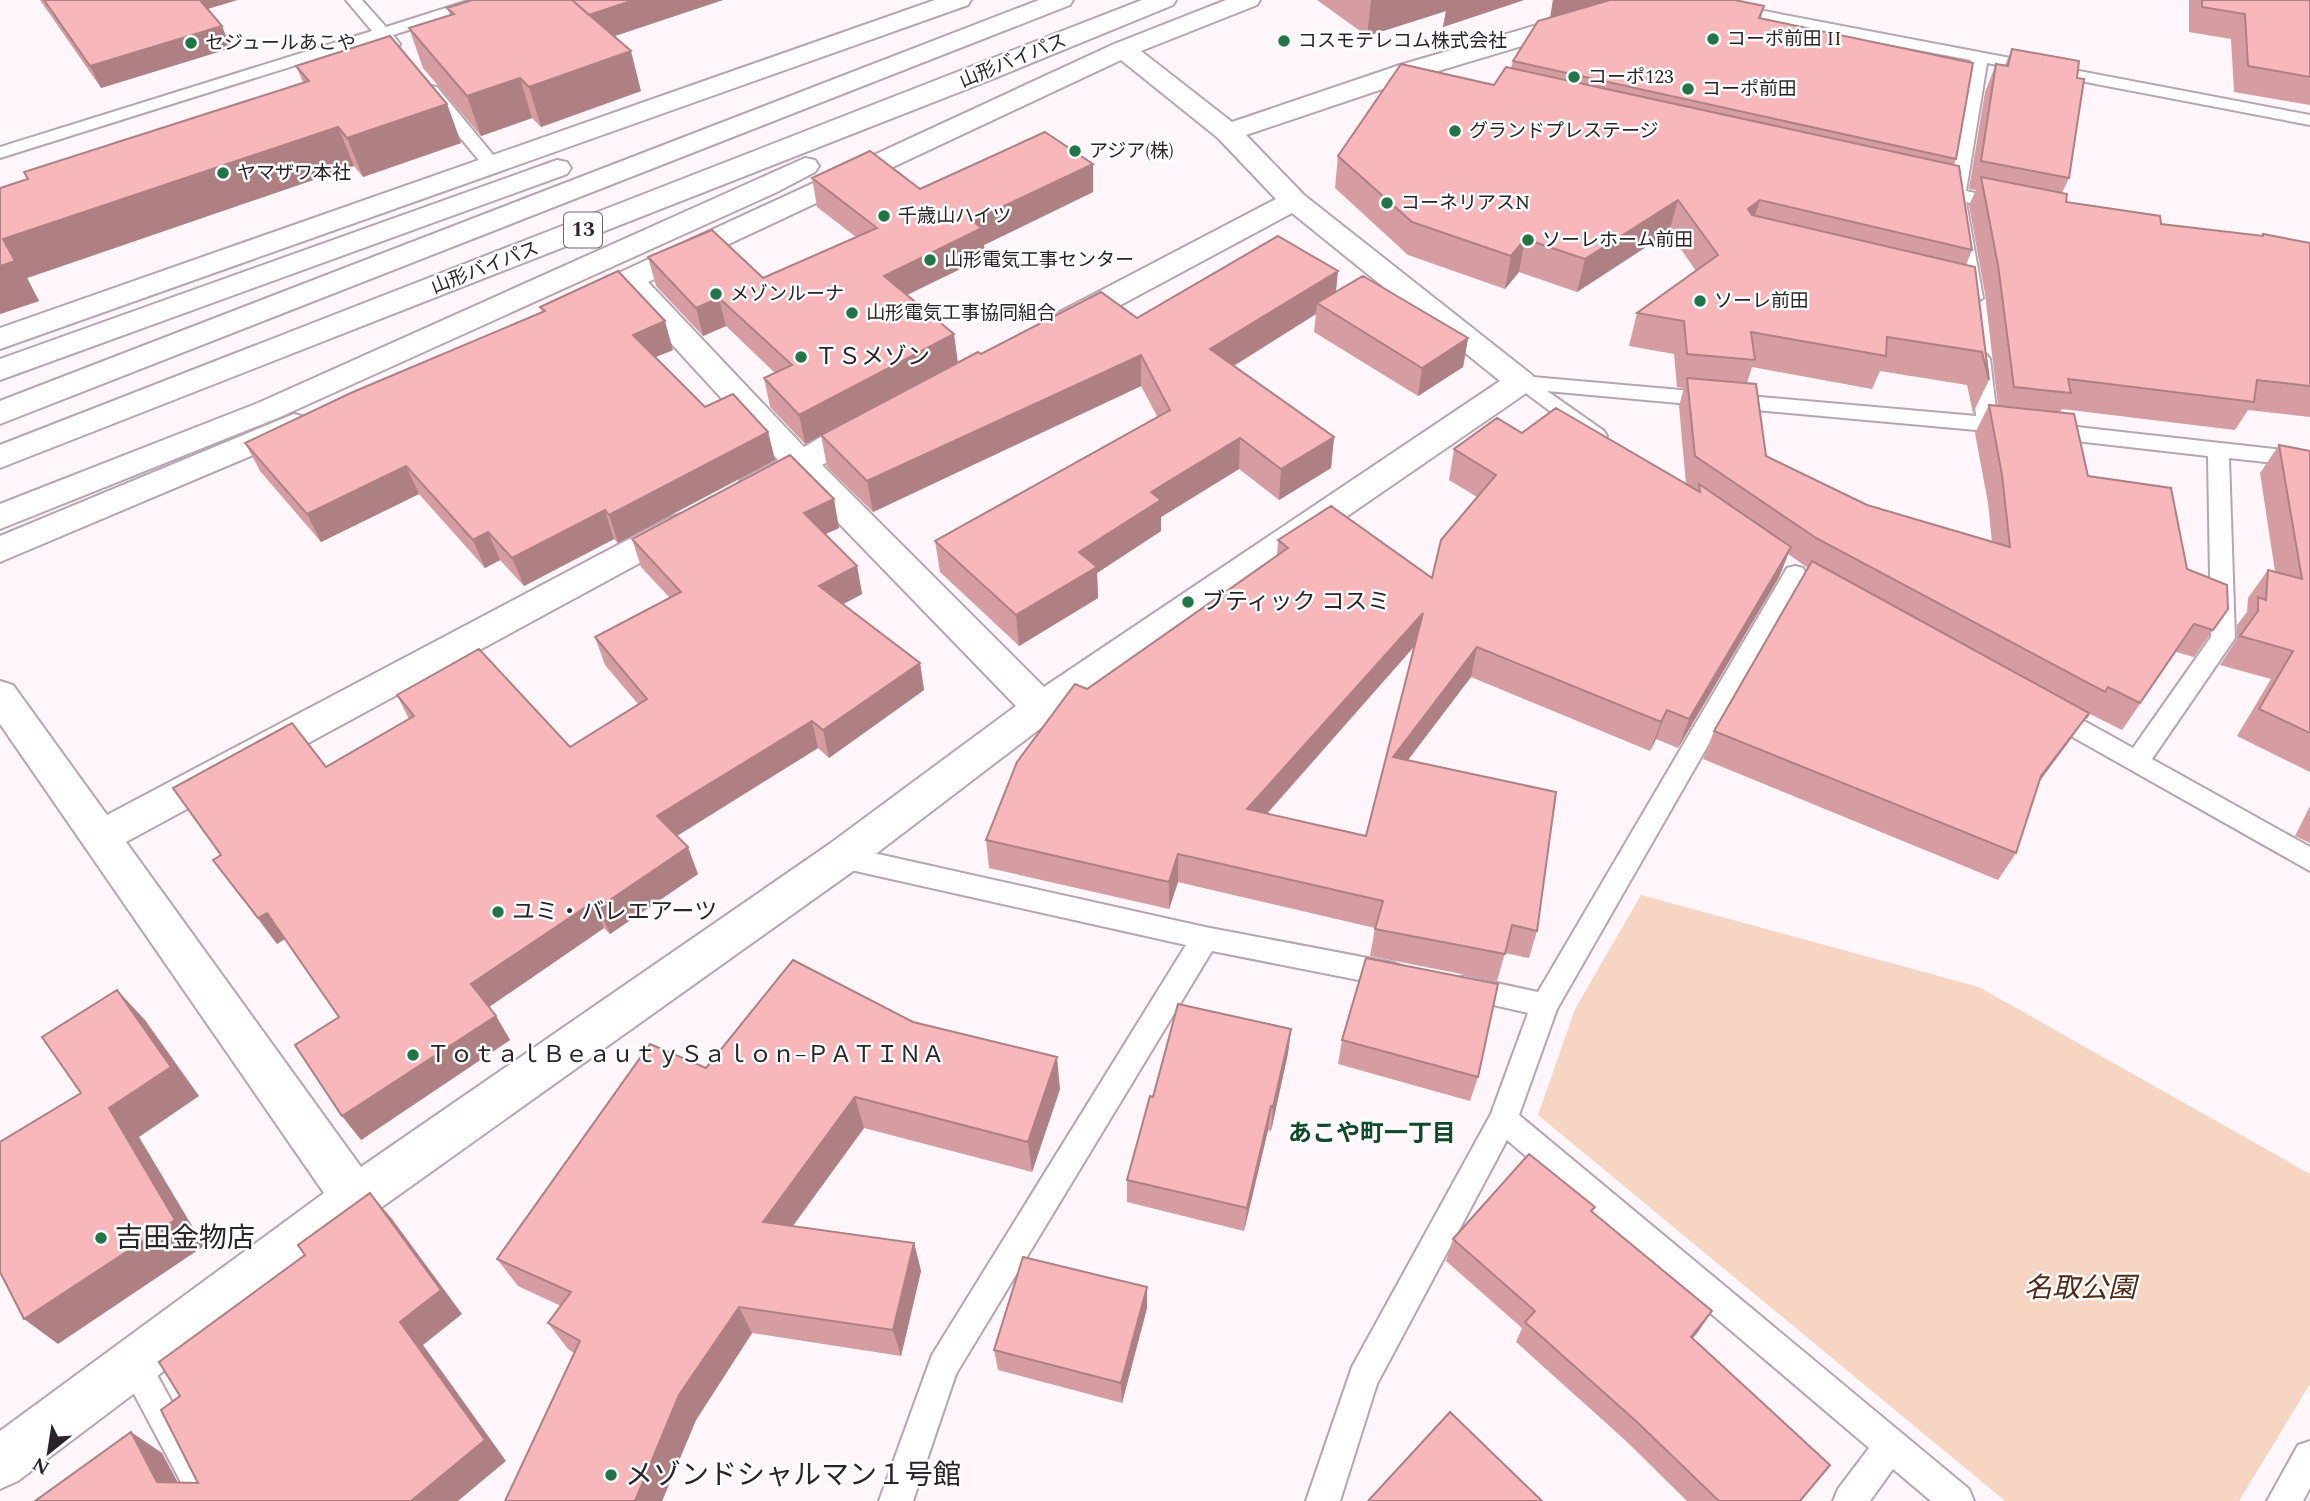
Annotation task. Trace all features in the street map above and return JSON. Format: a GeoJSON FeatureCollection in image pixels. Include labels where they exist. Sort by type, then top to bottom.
{"type":"FeatureCollection","features":[{"type":"Feature","properties":{"kind":"main road"},"geometry":{"type":"LineString","coordinates":[[0,339],[959,0]]}},
{"type":"Feature","properties":{"kind":"main road","name":"山形バイパス"},"geometry":{"type":"LineString","coordinates":[[0,414],[1061,0]]}},
{"type":"Feature","properties":{"kind":"main road","name":"山形バイパス"},"geometry":{"type":"LineString","coordinates":[[0,457],[1164,0]]}},
{"type":"Feature","properties":{"kind":"main road"},"geometry":{"type":"LineString","coordinates":[[553,314],[630,281],[1123,49],[1248,0]]}},
{"type":"Feature","properties":{"kind":"main road"},"geometry":{"type":"LineString","coordinates":[[1228,132],[1409,71],[1650,0]]}},
{"type":"Feature","properties":{"kind":"main road"},"geometry":{"type":"LineString","coordinates":[[0,370],[723,108],[958,39]]}},
{"type":"Feature","properties":{"kind":"main road"},"geometry":{"type":"LineString","coordinates":[[0,1463],[355,1198],[842,857],[1041,708],[1521,382],[1294,201],[1228,132],[1123,49]]}},
{"type":"Feature","properties":{"kind":"main road"},"geometry":{"type":"LineString","coordinates":[[0,517],[269,410],[729,203],[981,74]]}},
{"type":"Feature","properties":{"kind":"main road"},"geometry":{"type":"LineString","coordinates":[[1035,338],[1294,201]]}},
{"type":"Feature","properties":{"kind":"main road"},"geometry":{"type":"LineString","coordinates":[[630,281],[800,463],[1041,708]]}},
{"type":"Feature","properties":{"kind":"main road"},"geometry":{"type":"LineString","coordinates":[[0,550],[476,347]]}},
{"type":"Feature","properties":{"kind":"main road"},"geometry":{"type":"LineString","coordinates":[[100,838],[899,410]]}},
{"type":"Feature","properties":{"kind":"main road"},"geometry":{"type":"LineString","coordinates":[[0,695],[355,1198]]}},
{"type":"Feature","properties":{"kind":"lane"},"geometry":{"type":"LineString","coordinates":[[354,0],[399,53]]}},
{"type":"Feature","properties":{"kind":"lane"},"geometry":{"type":"LineString","coordinates":[[0,153],[487,0]]}},
{"type":"Feature","properties":{"kind":"lane"},"geometry":{"type":"LineString","coordinates":[[1681,0],[2310,120]]}},
{"type":"Feature","properties":{"kind":"lane"},"geometry":{"type":"LineString","coordinates":[[1975,320],[1956,194],[1980,57]]}},
{"type":"Feature","properties":{"kind":"lane"},"geometry":{"type":"LineString","coordinates":[[1409,71],[1449,80]]}},
{"type":"Feature","properties":{"kind":"lane"},"geometry":{"type":"LineString","coordinates":[[416,74],[493,166]]}},
{"type":"Feature","properties":{"kind":"lane"},"geometry":{"type":"LineString","coordinates":[[1916,185],[2024,208]]}},
{"type":"Feature","properties":{"kind":"lane"},"geometry":{"type":"LineString","coordinates":[[1946,288],[1972,294]]}},
{"type":"Feature","properties":{"kind":"lane"},"geometry":{"type":"LineString","coordinates":[[1978,346],[1987,424]]}},
{"type":"Feature","properties":{"kind":"lane"},"geometry":{"type":"LineString","coordinates":[[1521,382],[1987,424],[2310,460]]}},
{"type":"Feature","properties":{"kind":"lane"},"geometry":{"type":"LineString","coordinates":[[1521,382],[1612,446]]}},
{"type":"Feature","properties":{"kind":"lane"},"geometry":{"type":"LineString","coordinates":[[2137,761],[2223,638],[2218,448]]}},
{"type":"Feature","properties":{"kind":"lane"},"geometry":{"type":"LineString","coordinates":[[1772,558],[1819,587]]}},
{"type":"Feature","properties":{"kind":"lane"},"geometry":{"type":"LineString","coordinates":[[1323,1501],[1363,1378],[1503,1119],[1545,1004],[1795,574]]}},
{"type":"Feature","properties":{"kind":"lane"},"geometry":{"type":"LineString","coordinates":[[2027,701],[2310,860]]}},
{"type":"Feature","properties":{"kind":"lane"},"geometry":{"type":"LineString","coordinates":[[842,857],[1205,938],[1545,1004]]}},
{"type":"Feature","properties":{"kind":"lane"},"geometry":{"type":"LineString","coordinates":[[896,1501],[943,1366],[1205,938]]}},
{"type":"Feature","properties":{"kind":"lane"},"geometry":{"type":"LineString","coordinates":[[1503,1119],[1957,1501]]}},
{"type":"Feature","properties":{"kind":"lane"},"geometry":{"type":"LineString","coordinates":[[133,1362],[209,1501]]}},
{"type":"Feature","properties":{"kind":"lane"},"geometry":{"type":"LineString","coordinates":[[1850,1501],[1889,1446]]}},
{"type":"Feature","properties":{"kind":"lane"},"geometry":{"type":"LineString","coordinates":[[2284,1501],[2310,1457]]}},
{"type":"Feature","properties":{"kind":"green space","name":"名取公園"},"geometry":{"type":"Polygon","coordinates":[[[1641,895],[1979,987],[2310,1174],[2310,1384],[2239,1501],[2005,1501],[1538,1115],[1575,1009],[1641,895]]]}},
{"type":"Feature","properties":{"kind":"building"},"geometry":{"type":"Polygon","coordinates":[[[44,0],[200,0],[222,26],[90,66],[44,0]]]}},
{"type":"Feature","properties":{"kind":"building"},"geometry":{"type":"Polygon","coordinates":[[[472,0],[572,0],[631,51],[529,87],[520,78],[467,96],[409,28],[454,14],[447,8],[472,0]]]}},
{"type":"Feature","properties":{"kind":"building"},"geometry":{"type":"Polygon","coordinates":[[[572,0],[634,0],[589,15],[572,0]]]}},
{"type":"Feature","properties":{"kind":"building"},"geometry":{"type":"Polygon","coordinates":[[[1610,0],[1735,0],[1764,6],[1759,18],[1973,63],[1956,159],[1513,61],[1538,21],[1610,0]]]}},
{"type":"Feature","properties":{"kind":"building"},"geometry":{"type":"Polygon","coordinates":[[[2202,0],[2310,0],[2310,77],[2248,66],[2245,14],[2202,7],[2202,0]]]}},
{"type":"Feature","properties":{"kind":"building"},"geometry":{"type":"Polygon","coordinates":[[[390,36],[447,104],[347,138],[338,127],[3,239],[15,261],[0,266],[0,188],[28,179],[24,172],[309,81],[296,66],[390,36]]]}},
{"type":"Feature","properties":{"kind":"building"},"geometry":{"type":"Polygon","coordinates":[[[2012,49],[2079,61],[2077,78],[2084,79],[2069,178],[1981,161],[1996,64],[2008,66],[2012,49]]]}},
{"type":"Feature","properties":{"kind":"building"},"geometry":{"type":"Polygon","coordinates":[[[1401,64],[1494,85],[1506,67],[1959,166],[1972,250],[1760,200],[1748,209],[1752,215],[1975,267],[1989,380],[1982,352],[1887,337],[1886,356],[1751,332],[1755,360],[1687,354],[1684,321],[1637,313],[1718,255],[1678,200],[1585,259],[1525,239],[1511,256],[1412,222],[1338,156],[1401,64]]]}},
{"type":"Feature","properties":{"kind":"building"},"geometry":{"type":"Polygon","coordinates":[[[1045,132],[1093,164],[972,221],[982,228],[884,276],[954,334],[799,415],[764,378],[792,365],[719,298],[696,308],[648,257],[712,230],[763,278],[877,228],[812,178],[870,151],[920,189],[1045,132]]]}},
{"type":"Feature","properties":{"kind":"building"},"geometry":{"type":"Polygon","coordinates":[[[1981,177],[2067,194],[2066,202],[2160,216],[2161,224],[2263,234],[2310,243],[2310,386],[2257,380],[2254,402],[2068,379],[2071,393],[2014,387],[1998,265],[1981,177]]]}},
{"type":"Feature","properties":{"kind":"building"},"geometry":{"type":"Polygon","coordinates":[[[1278,236],[1338,271],[1210,349],[1334,437],[1281,469],[1240,438],[1151,492],[1161,500],[1079,552],[1097,567],[1016,615],[935,541],[1170,410],[1141,355],[867,481],[821,435],[978,352],[981,354],[1101,292],[1137,318],[1278,236]]]}},
{"type":"Feature","properties":{"kind":"building"},"geometry":{"type":"Polygon","coordinates":[[[618,271],[665,321],[633,335],[705,407],[733,394],[768,432],[609,515],[605,510],[512,558],[488,532],[473,540],[406,466],[307,514],[245,443],[353,392],[545,311],[540,307],[618,271]]]}},
{"type":"Feature","properties":{"kind":"building"},"geometry":{"type":"Polygon","coordinates":[[[1363,276],[1468,338],[1422,368],[1317,303],[1363,276]]]}},
{"type":"Feature","properties":{"kind":"building"},"geometry":{"type":"Polygon","coordinates":[[[1687,378],[1756,384],[1766,456],[1867,505],[2010,547],[2002,475],[1989,405],[2074,414],[2088,476],[2171,488],[2187,569],[2227,585],[2228,609],[2213,630],[2194,624],[2140,703],[2108,687],[2105,692],[1816,538],[1695,456],[1687,378]]]}},
{"type":"Feature","properties":{"kind":"building"},"geometry":{"type":"Polygon","coordinates":[[[1556,408],[1700,492],[1699,484],[1791,547],[1689,719],[1667,710],[1661,722],[1477,647],[1393,757],[1556,792],[1537,931],[1512,925],[1505,954],[1375,929],[1383,901],[1178,854],[1169,882],[986,840],[1017,762],[1075,684],[1087,689],[1288,548],[1278,540],[1331,506],[1432,578],[1441,540],[1496,475],[1454,449],[1497,418],[1522,433],[1556,408]],[[1423,613],[1247,809],[1366,836],[1423,613]]]}},
{"type":"Feature","properties":{"kind":"building"},"geometry":{"type":"Polygon","coordinates":[[[2279,445],[2310,451],[2310,733],[2259,709],[2293,651],[2240,636],[2258,611],[2258,597],[2266,600],[2268,570],[2302,579],[2279,445]]]}},
{"type":"Feature","properties":{"kind":"building"},"geometry":{"type":"Polygon","coordinates":[[[790,455],[834,499],[804,513],[857,566],[819,586],[920,663],[823,730],[812,721],[657,816],[688,847],[598,908],[593,902],[471,984],[496,1016],[342,1116],[295,1045],[339,1017],[267,913],[258,918],[213,860],[221,855],[173,788],[292,723],[326,767],[414,716],[397,695],[479,649],[570,747],[647,699],[595,637],[681,592],[632,539],[790,455]]]}},
{"type":"Feature","properties":{"kind":"building"},"geometry":{"type":"Polygon","coordinates":[[[1812,561],[2089,713],[2041,776],[2016,853],[1714,731],[1812,561]]]}},
{"type":"Feature","properties":{"kind":"building"},"geometry":{"type":"Polygon","coordinates":[[[1366,958],[1498,984],[1478,1077],[1342,1040],[1366,958]]]}},
{"type":"Feature","properties":{"kind":"building"},"geometry":{"type":"Polygon","coordinates":[[[793,960],[913,1022],[1057,1057],[1028,1142],[855,1097],[763,1222],[914,1243],[893,1330],[739,1307],[679,1395],[635,1501],[505,1501],[580,1341],[548,1323],[571,1292],[497,1259],[650,1044],[706,1068],[793,960]]]}},
{"type":"Feature","properties":{"kind":"building"},"geometry":{"type":"Polygon","coordinates":[[[117,990],[171,1067],[109,1108],[175,1220],[24,1319],[0,1272],[0,1142],[81,1093],[42,1037],[117,990]]]}},
{"type":"Feature","properties":{"kind":"building"},"geometry":{"type":"Polygon","coordinates":[[[1178,1004],[1291,1029],[1247,1208],[1127,1180],[1178,1004]]]}},
{"type":"Feature","properties":{"kind":"building"},"geometry":{"type":"Polygon","coordinates":[[[1529,1154],[1595,1207],[1591,1211],[1712,1311],[1691,1337],[1830,1465],[1800,1501],[1719,1501],[1637,1422],[1525,1322],[1535,1311],[1453,1239],[1529,1154]]]}},
{"type":"Feature","properties":{"kind":"building"},"geometry":{"type":"Polygon","coordinates":[[[370,1193],[441,1290],[400,1322],[485,1440],[411,1501],[35,1501],[131,1432],[157,1482],[198,1483],[161,1410],[180,1396],[159,1362],[305,1255],[298,1245],[370,1193]]]}},
{"type":"Feature","properties":{"kind":"building"},"geometry":{"type":"Polygon","coordinates":[[[1023,1257],[1147,1287],[1121,1383],[994,1350],[1023,1257]]]}},
{"type":"Feature","properties":{"kind":"building"},"geometry":{"type":"Polygon","coordinates":[[[1450,1412],[1542,1501],[1368,1501],[1450,1412]]]}},
{"type":"Feature","properties":{"kind":"place","name":"コーポ前田 II"},"geometry":{"type":"Point","coordinates":[1713,39]}},
{"type":"Feature","properties":{"kind":"place","name":"コスモテレコム株式会社"},"geometry":{"type":"Point","coordinates":[1284,41]}},
{"type":"Feature","properties":{"kind":"place","name":"セジュールあこや"},"geometry":{"type":"Point","coordinates":[191,43]}},
{"type":"Feature","properties":{"kind":"place","name":"コーポ123"},"geometry":{"type":"Point","coordinates":[1574,77]}},
{"type":"Feature","properties":{"kind":"place","name":"コーポ前田"},"geometry":{"type":"Point","coordinates":[1688,89]}},
{"type":"Feature","properties":{"kind":"place","name":"グランドプレステージ"},"geometry":{"type":"Point","coordinates":[1455,131]}},
{"type":"Feature","properties":{"kind":"place","name":"アジア(株)"},"geometry":{"type":"Point","coordinates":[1075,151]}},
{"type":"Feature","properties":{"kind":"place","name":"ヤマザワ本社"},"geometry":{"type":"Point","coordinates":[223,173]}},
{"type":"Feature","properties":{"kind":"place","name":"コーネリアスN"},"geometry":{"type":"Point","coordinates":[1387,203]}},
{"type":"Feature","properties":{"kind":"place","name":"千歳山ハイツ"},"geometry":{"type":"Point","coordinates":[884,216]}},
{"type":"Feature","properties":{"kind":"place","name":"ソーレホーム前田"},"geometry":{"type":"Point","coordinates":[1528,240]}},
{"type":"Feature","properties":{"kind":"place","name":"山形電気工事センター"},"geometry":{"type":"Point","coordinates":[930,260]}},
{"type":"Feature","properties":{"kind":"place","name":"メゾンルーナ"},"geometry":{"type":"Point","coordinates":[716,294]}},
{"type":"Feature","properties":{"kind":"place","name":"ソーレ前田"},"geometry":{"type":"Point","coordinates":[1700,301]}},
{"type":"Feature","properties":{"kind":"place","name":"山形電気工事協同組合"},"geometry":{"type":"Point","coordinates":[852,313]}},
{"type":"Feature","properties":{"kind":"place","name":"ＴＳメゾン"},"geometry":{"type":"Point","coordinates":[801,357]}},
{"type":"Feature","properties":{"kind":"place","name":"ブティック コスミ"},"geometry":{"type":"Point","coordinates":[1188,602]}},
{"type":"Feature","properties":{"kind":"place","name":"ユミ・バレエアーツ"},"geometry":{"type":"Point","coordinates":[498,912]}},
{"type":"Feature","properties":{"kind":"place","name":"ＴｏｔａｌＢｅａｕｔｙＳａｌｏｎ−ＰＡＴＩＮＡ"},"geometry":{"type":"Point","coordinates":[413,1055]}},
{"type":"Feature","properties":{"kind":"place","name":"吉田金物店"},"geometry":{"type":"Point","coordinates":[101,1238]}},
{"type":"Feature","properties":{"kind":"place","name":"メゾンドシャルマン１号館"},"geometry":{"type":"Point","coordinates":[611,1475]}},
{"type":"Feature","properties":{"kind":"district","name":"あこや町一丁目"},"geometry":{"type":"Point","coordinates":[1372,1134]}}]}
